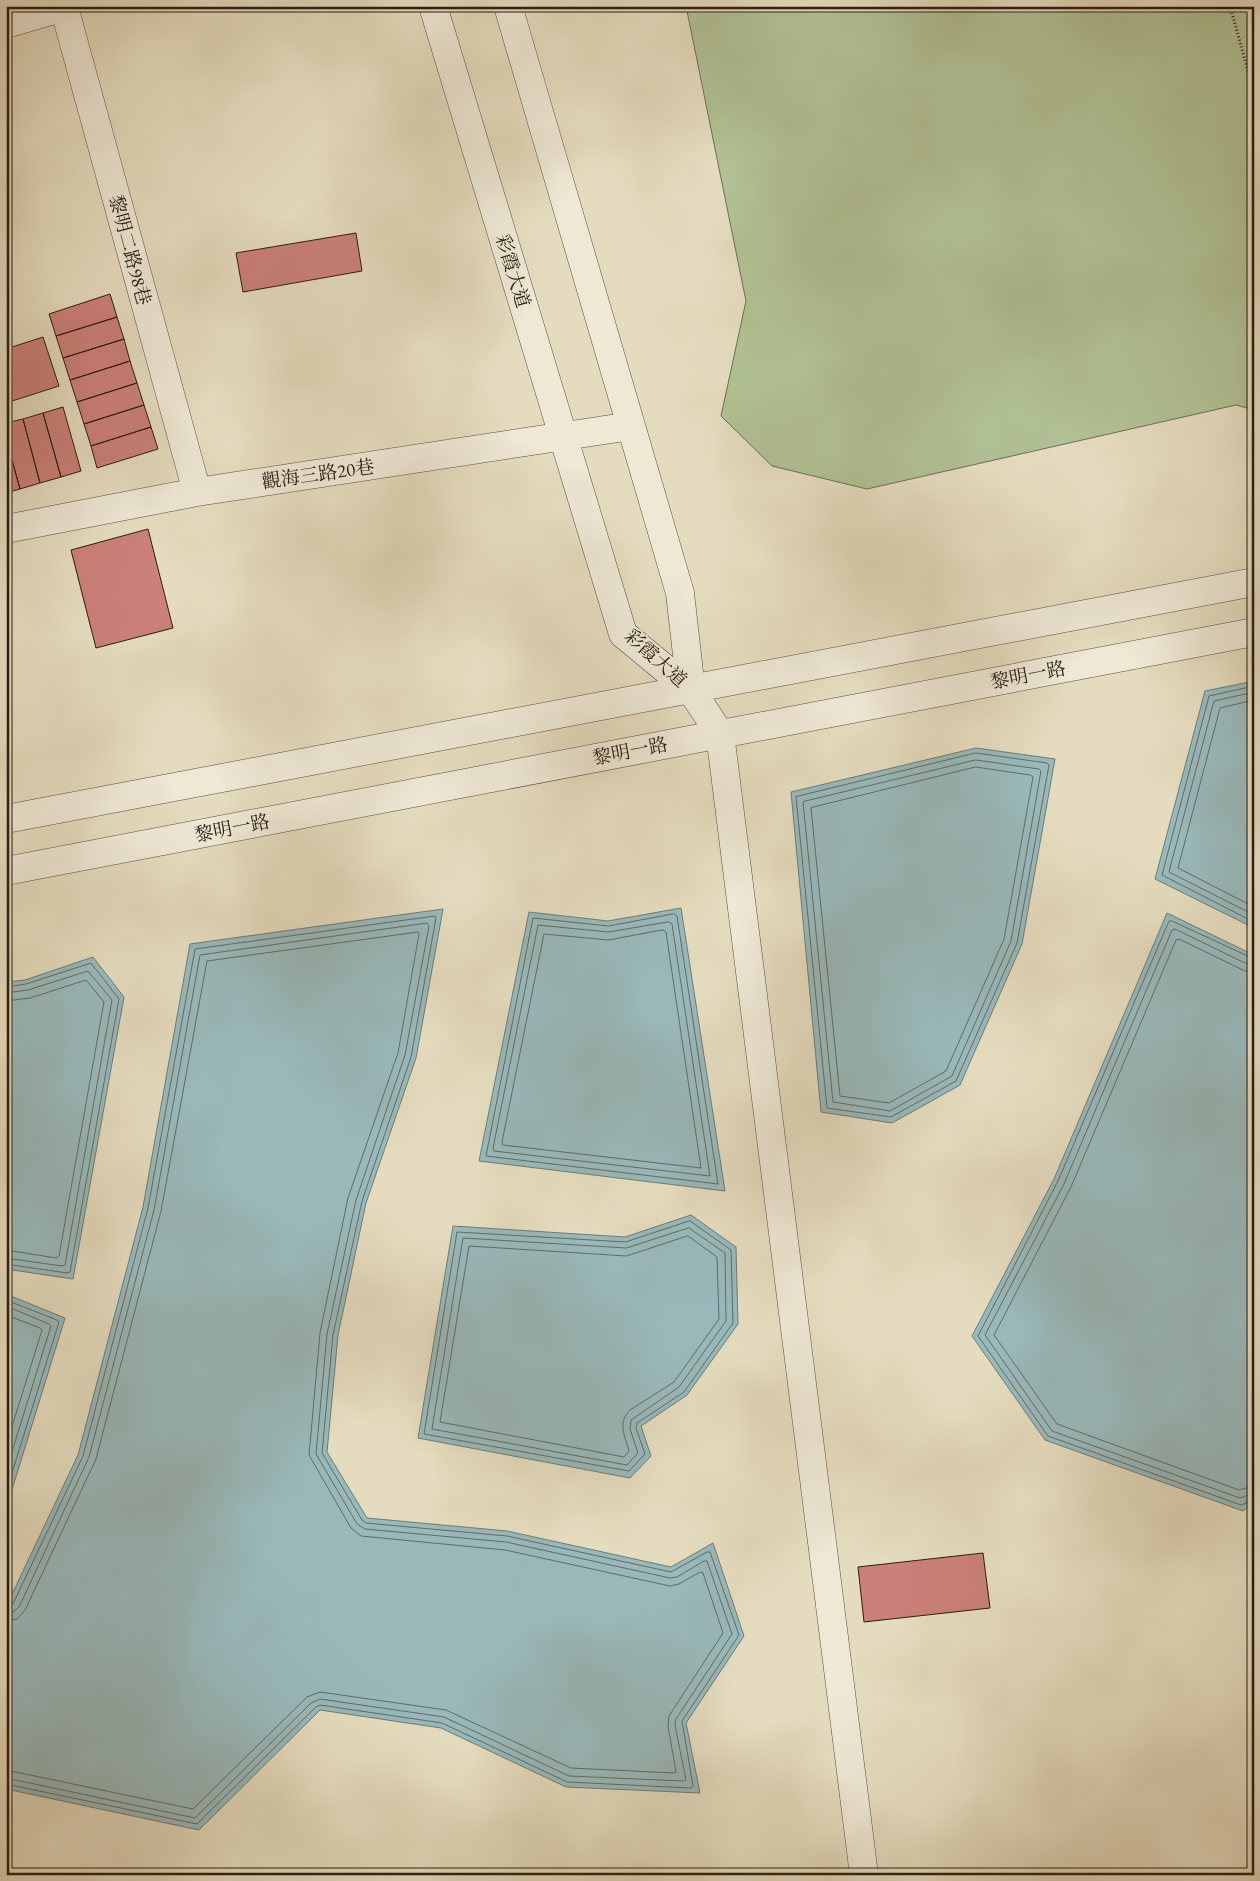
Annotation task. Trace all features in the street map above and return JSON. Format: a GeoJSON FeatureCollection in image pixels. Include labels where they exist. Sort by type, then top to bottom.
{"type":"FeatureCollection","features":[{"type":"Feature","properties":{"kind":"street","name":"彩霞大道"},"geometry":{"type":"LineString","coordinates":[[433,6],[623,634],[691,690]]}},
{"type":"Feature","properties":{"kind":"street","name":"彩霞大道"},"geometry":{"type":"LineString","coordinates":[[508,6],[680,593],[691,690]]}},
{"type":"Feature","properties":{"kind":"street"},"geometry":{"type":"LineString","coordinates":[[6,24],[66,7]]}},
{"type":"Feature","properties":{"kind":"street","name":"黎明二路98巷"},"geometry":{"type":"LineString","coordinates":[[66,7],[196,492]]}},
{"type":"Feature","properties":{"kind":"street","name":"觀海三路20巷"},"geometry":{"type":"LineString","coordinates":[[6,529],[196,492],[563,438],[631,426]]}},
{"type":"Feature","properties":{"kind":"street"},"geometry":{"type":"LineString","coordinates":[[6,818],[691,690],[1254,582]]}},
{"type":"Feature","properties":{"kind":"street","name":"黎明一路"},"geometry":{"type":"LineString","coordinates":[[6,871],[1254,632]]}},
{"type":"Feature","properties":{"kind":"street"},"geometry":{"type":"LineString","coordinates":[[691,690],[720,734],[864,1875]]}},
{"type":"Feature","properties":{"kind":"path"},"geometry":{"type":"LineString","coordinates":[[1230,6],[1254,93]]}},
{"type":"Feature","properties":{"kind":"green space"},"geometry":{"type":"Polygon","coordinates":[[[686,6],[1254,6],[1254,410],[1236,405],[867,489],[772,466],[721,416],[746,301],[686,6]]]}},
{"type":"Feature","properties":{"kind":"water"},"geometry":{"type":"Polygon","coordinates":[[[1254,681],[1254,928],[1155,879],[1205,691],[1254,681]]]}},
{"type":"Feature","properties":{"kind":"water"},"geometry":{"type":"Polygon","coordinates":[[[976,748],[1055,759],[1022,944],[960,1085],[892,1123],[821,1112],[791,792],[976,748]]]}},
{"type":"Feature","properties":{"kind":"water"},"geometry":{"type":"Polygon","coordinates":[[[681,908],[725,1191],[479,1161],[529,912],[608,921],[681,908]]]}},
{"type":"Feature","properties":{"kind":"water"},"geometry":{"type":"Polygon","coordinates":[[[443,909],[416,1058],[366,1203],[338,1335],[327,1452],[367,1518],[507,1531],[671,1567],[713,1543],[744,1636],[686,1723],[700,1793],[566,1787],[441,1728],[320,1710],[199,1830],[6,1789],[6,1607],[78,1455],[143,1207],[190,944],[443,909]]]}},
{"type":"Feature","properties":{"kind":"water"},"geometry":{"type":"Polygon","coordinates":[[[1167,913],[1254,955],[1254,1503],[1243,1511],[1045,1440],[972,1336],[1054,1179],[1167,913]]]}},
{"type":"Feature","properties":{"kind":"water"},"geometry":{"type":"Polygon","coordinates":[[[93,957],[124,997],[73,1279],[6,1269],[6,982],[25,980],[93,957]]]}},
{"type":"Feature","properties":{"kind":"water"},"geometry":{"type":"Polygon","coordinates":[[[691,1215],[736,1247],[738,1324],[687,1395],[641,1426],[651,1456],[630,1478],[418,1438],[453,1226],[625,1237],[691,1215]]]}},
{"type":"Feature","properties":{"kind":"water"},"geometry":{"type":"Polygon","coordinates":[[[6,1294],[65,1318],[6,1509],[6,1294]]]}},
{"type":"Feature","properties":{"kind":"building"},"geometry":{"type":"Polygon","coordinates":[[[356,233],[362,271],[243,292],[236,253],[356,233]]]}},
{"type":"Feature","properties":{"kind":"building"},"geometry":{"type":"Polygon","coordinates":[[[110,294],[117,317],[56,336],[49,314],[110,294]]]}},
{"type":"Feature","properties":{"kind":"building"},"geometry":{"type":"Polygon","coordinates":[[[117,317],[124,339],[63,358],[56,336],[117,317]]]}},
{"type":"Feature","properties":{"kind":"building"},"geometry":{"type":"Polygon","coordinates":[[[43,337],[59,386],[6,403],[6,349],[43,337]]]}},
{"type":"Feature","properties":{"kind":"building"},"geometry":{"type":"Polygon","coordinates":[[[124,339],[130,361],[70,380],[63,358],[124,339]]]}},
{"type":"Feature","properties":{"kind":"building"},"geometry":{"type":"Polygon","coordinates":[[[130,361],[137,383],[77,402],[70,380],[130,361]]]}},
{"type":"Feature","properties":{"kind":"building"},"geometry":{"type":"Polygon","coordinates":[[[137,383],[144,405],[84,424],[77,402],[137,383]]]}},
{"type":"Feature","properties":{"kind":"building"},"geometry":{"type":"Polygon","coordinates":[[[144,405],[151,427],[91,446],[84,424],[144,405]]]}},
{"type":"Feature","properties":{"kind":"building"},"geometry":{"type":"Polygon","coordinates":[[[63,407],[81,471],[61,477],[43,413],[63,407]]]}},
{"type":"Feature","properties":{"kind":"building"},"geometry":{"type":"Polygon","coordinates":[[[43,413],[61,477],[40,483],[23,419],[43,413]]]}},
{"type":"Feature","properties":{"kind":"building"},"geometry":{"type":"Polygon","coordinates":[[[23,419],[40,483],[20,489],[6,438],[6,423],[23,419]]]}},
{"type":"Feature","properties":{"kind":"building"},"geometry":{"type":"Polygon","coordinates":[[[151,427],[158,449],[97,468],[91,446],[151,427]]]}},
{"type":"Feature","properties":{"kind":"building"},"geometry":{"type":"Polygon","coordinates":[[[6,438],[20,489],[6,493],[6,438]]]}},
{"type":"Feature","properties":{"kind":"building"},"geometry":{"type":"Polygon","coordinates":[[[148,529],[173,628],[96,648],[71,550],[148,529]]]}},
{"type":"Feature","properties":{"kind":"building"},"geometry":{"type":"Polygon","coordinates":[[[983,1553],[990,1608],[864,1622],[858,1567],[983,1553]]]}}]}
